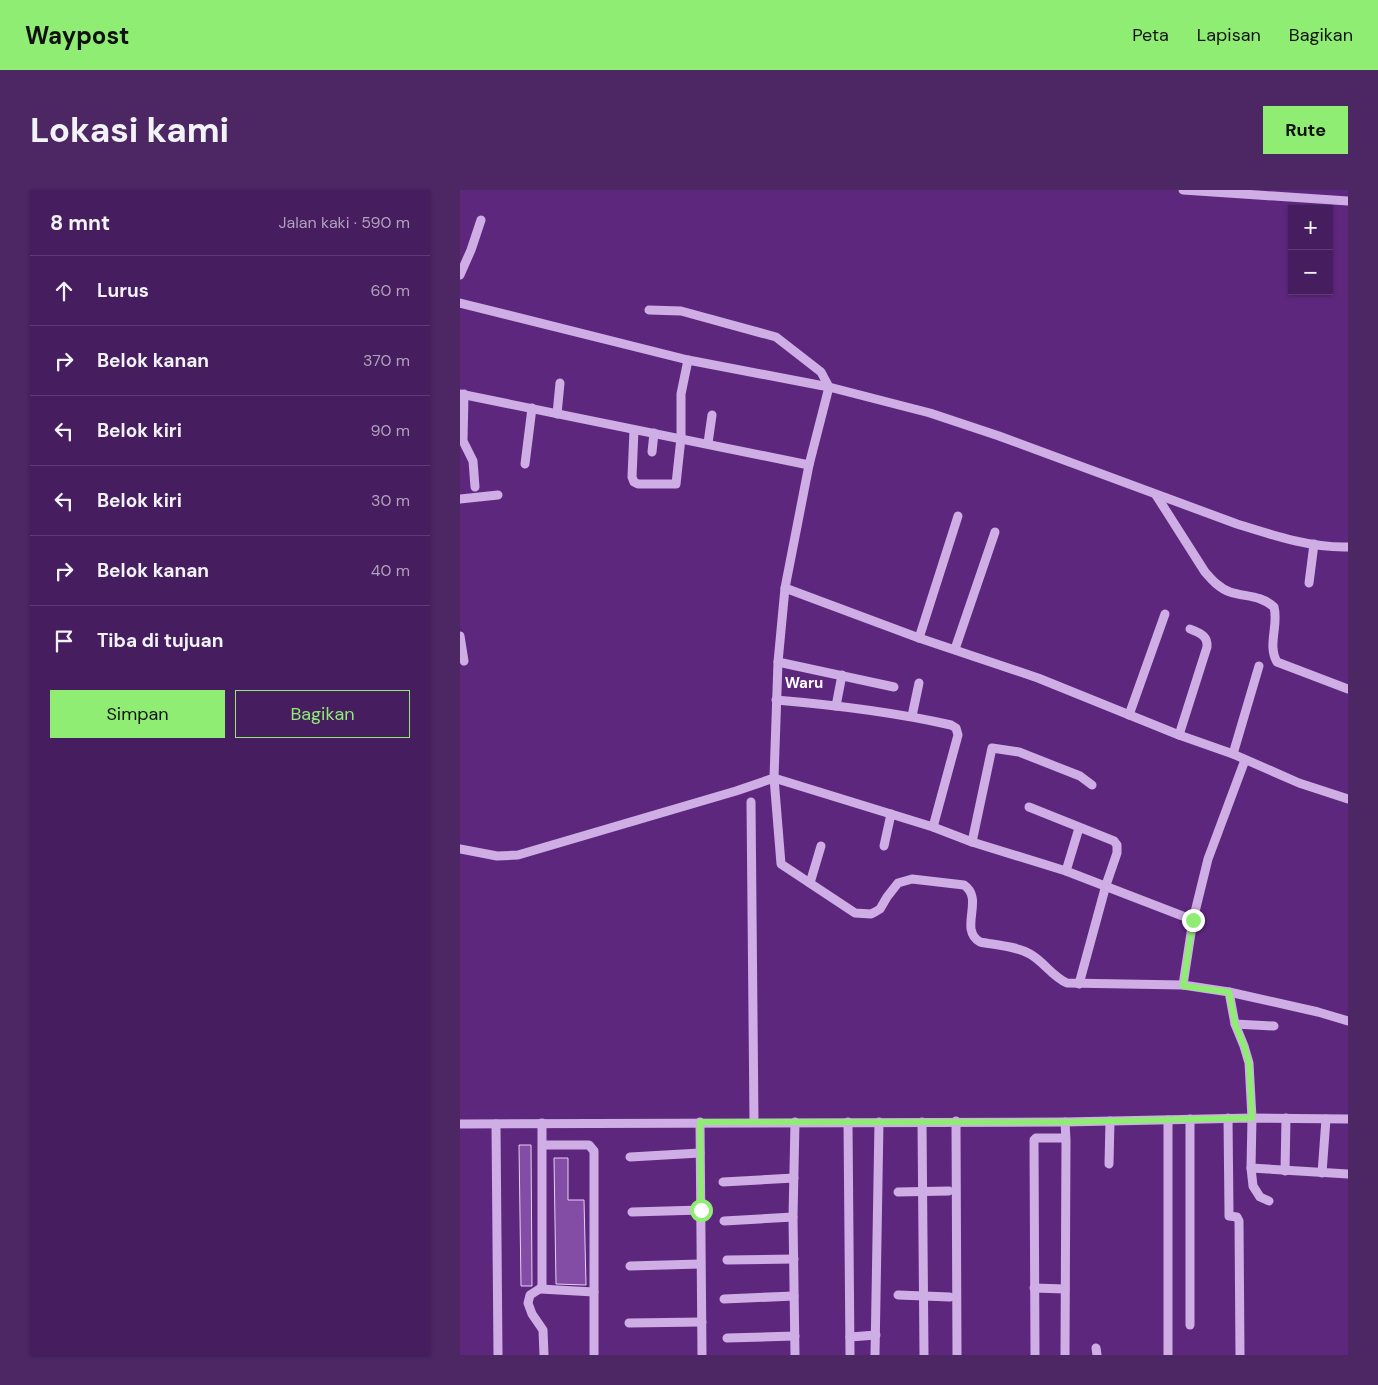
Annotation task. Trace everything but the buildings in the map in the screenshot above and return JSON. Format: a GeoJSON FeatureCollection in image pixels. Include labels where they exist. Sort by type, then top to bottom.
{"type":"FeatureCollection","features":[{"type":"Feature","properties":{"kind":"street"},"geometry":{"type":"LineString","coordinates":[[1183,190],[1348,201]]}},
{"type":"Feature","properties":{"kind":"street"},"geometry":{"type":"LineString","coordinates":[[460,275],[481,220]]}},
{"type":"Feature","properties":{"kind":"street"},"geometry":{"type":"LineString","coordinates":[[460,303],[688,360],[829,387],[930,413],[999,436],[1245,527],[1314,544],[1348,547]]}},
{"type":"Feature","properties":{"kind":"street"},"geometry":{"type":"LineString","coordinates":[[650,310],[681,311],[776,336],[821,372],[829,387],[809,465],[784,595],[778,662],[774,778],[780,861],[789,870],[855,913],[870,914],[880,909],[893,889],[904,880],[959,883],[968,888],[972,893],[971,931],[976,940],[1024,951],[1040,961],[1067,983],[1183,986],[1229,992],[1318,1012],[1348,1021]]}},
{"type":"Feature","properties":{"kind":"street"},"geometry":{"type":"LineString","coordinates":[[634,430],[632,477],[634,482],[638,484],[676,484],[681,438],[681,394],[688,360]]}},
{"type":"Feature","properties":{"kind":"street"},"geometry":{"type":"LineString","coordinates":[[557,414],[560,383]]}},
{"type":"Feature","properties":{"kind":"street"},"geometry":{"type":"LineString","coordinates":[[475,487],[473,461],[461,441],[462,394],[809,465]]}},
{"type":"Feature","properties":{"kind":"street"},"geometry":{"type":"LineString","coordinates":[[525,464],[532,408]]}},
{"type":"Feature","properties":{"kind":"street"},"geometry":{"type":"LineString","coordinates":[[708,443],[712,415]]}},
{"type":"Feature","properties":{"kind":"street"},"geometry":{"type":"LineString","coordinates":[[652,452],[654,433]]}},
{"type":"Feature","properties":{"kind":"street"},"geometry":{"type":"LineString","coordinates":[[460,499],[498,495]]}},
{"type":"Feature","properties":{"kind":"street"},"geometry":{"type":"LineString","coordinates":[[1156,495],[1205,572],[1214,582],[1232,593],[1263,599],[1274,607],[1276,621],[1272,647],[1277,662],[1348,689]]}},
{"type":"Feature","properties":{"kind":"street"},"geometry":{"type":"LineString","coordinates":[[919,638],[958,516]]}},
{"type":"Feature","properties":{"kind":"street"},"geometry":{"type":"LineString","coordinates":[[955,649],[995,532]]}},
{"type":"Feature","properties":{"kind":"street"},"geometry":{"type":"LineString","coordinates":[[1309,583],[1314,544]]}},
{"type":"Feature","properties":{"kind":"street"},"geometry":{"type":"LineString","coordinates":[[784,595],[955,649],[1038,678],[1179,735],[1233,754],[1300,783],[1348,799]]}},
{"type":"Feature","properties":{"kind":"street"},"geometry":{"type":"LineString","coordinates":[[1129,715],[1165,614]]}},
{"type":"Feature","properties":{"kind":"street"},"geometry":{"type":"LineString","coordinates":[[1179,735],[1208,642],[1204,636],[1190,629]]}},
{"type":"Feature","properties":{"kind":"street"},"geometry":{"type":"LineString","coordinates":[[460,636],[464,661]]}},
{"type":"Feature","properties":{"kind":"street"},"geometry":{"type":"LineString","coordinates":[[778,662],[894,687]]}},
{"type":"Feature","properties":{"kind":"street"},"geometry":{"type":"LineString","coordinates":[[1233,754],[1260,666]]}},
{"type":"Feature","properties":{"kind":"street"},"geometry":{"type":"LineString","coordinates":[[836,706],[842,675]]}},
{"type":"Feature","properties":{"kind":"street"},"geometry":{"type":"LineString","coordinates":[[912,716],[919,683]]}},
{"type":"Feature","properties":{"kind":"street"},"geometry":{"type":"LineString","coordinates":[[776,700],[912,716],[951,725],[956,728],[958,733],[933,827]]}},
{"type":"Feature","properties":{"kind":"street"},"geometry":{"type":"LineString","coordinates":[[972,842],[992,748],[1019,752],[1080,776],[1092,785]]}},
{"type":"Feature","properties":{"kind":"street"},"geometry":{"type":"LineString","coordinates":[[1183,986],[1193,920],[1208,858],[1245,760]]}},
{"type":"Feature","properties":{"kind":"street"},"geometry":{"type":"LineString","coordinates":[[460,849],[497,856],[518,855],[736,791],[774,778],[933,827],[972,842],[1066,871],[1193,920]]}},
{"type":"Feature","properties":{"kind":"street"},"geometry":{"type":"LineString","coordinates":[[751,802],[754,1122]]}},
{"type":"Feature","properties":{"kind":"street"},"geometry":{"type":"LineString","coordinates":[[1029,808],[1116,842],[1117,853],[1106,885],[1079,984]]}},
{"type":"Feature","properties":{"kind":"street"},"geometry":{"type":"LineString","coordinates":[[884,846],[891,814]]}},
{"type":"Feature","properties":{"kind":"street"},"geometry":{"type":"LineString","coordinates":[[1066,871],[1079,828]]}},
{"type":"Feature","properties":{"kind":"street"},"geometry":{"type":"LineString","coordinates":[[810,883],[821,846]]}},
{"type":"Feature","properties":{"kind":"street"},"geometry":{"type":"LineString","coordinates":[[1229,992],[1235,1024],[1249,1063],[1252,1118],[1251,1168],[1255,1190],[1262,1199],[1268,1201]]}},
{"type":"Feature","properties":{"kind":"street"},"geometry":{"type":"LineString","coordinates":[[1235,1024],[1274,1026]]}},
{"type":"Feature","properties":{"kind":"street"},"geometry":{"type":"LineString","coordinates":[[1228,1118],[1229,1216],[1237,1217],[1239,1221],[1240,1355]]}},
{"type":"Feature","properties":{"kind":"street"},"geometry":{"type":"LineString","coordinates":[[460,1124],[1065,1122],[1228,1118],[1348,1119]]}},
{"type":"Feature","properties":{"kind":"street"},"geometry":{"type":"LineString","coordinates":[[1284,1171],[1286,1118]]}},
{"type":"Feature","properties":{"kind":"street"},"geometry":{"type":"LineString","coordinates":[[1190,1119],[1190,1324]]}},
{"type":"Feature","properties":{"kind":"street"},"geometry":{"type":"LineString","coordinates":[[1322,1173],[1326,1119]]}},
{"type":"Feature","properties":{"kind":"street"},"geometry":{"type":"LineString","coordinates":[[1168,1120],[1168,1355]]}},
{"type":"Feature","properties":{"kind":"street"},"geometry":{"type":"LineString","coordinates":[[1109,1164],[1110,1121]]}},
{"type":"Feature","properties":{"kind":"street"},"geometry":{"type":"LineString","coordinates":[[700,1122],[702,1355]]}},
{"type":"Feature","properties":{"kind":"street"},"geometry":{"type":"LineString","coordinates":[[795,1122],[793,1217],[795,1355]]}},
{"type":"Feature","properties":{"kind":"street"},"geometry":{"type":"LineString","coordinates":[[848,1122],[850,1355]]}},
{"type":"Feature","properties":{"kind":"street"},"geometry":{"type":"LineString","coordinates":[[876,1355],[878,1122]]}},
{"type":"Feature","properties":{"kind":"street"},"geometry":{"type":"LineString","coordinates":[[922,1122],[924,1355]]}},
{"type":"Feature","properties":{"kind":"street"},"geometry":{"type":"LineString","coordinates":[[956,1122],[957,1355]]}},
{"type":"Feature","properties":{"kind":"street"},"geometry":{"type":"LineString","coordinates":[[1065,1122],[1065,1355]]}},
{"type":"Feature","properties":{"kind":"street"},"geometry":{"type":"LineString","coordinates":[[540,1289],[542,1284],[542,1123]]}},
{"type":"Feature","properties":{"kind":"street"},"geometry":{"type":"LineString","coordinates":[[496,1124],[498,1355]]}},
{"type":"Feature","properties":{"kind":"street"},"geometry":{"type":"LineString","coordinates":[[1035,1355],[1034,1140],[1036,1138],[1065,1138]]}},
{"type":"Feature","properties":{"kind":"street"},"geometry":{"type":"LineString","coordinates":[[543,1145],[589,1145],[594,1148],[594,1355]]}},
{"type":"Feature","properties":{"kind":"street"},"geometry":{"type":"LineString","coordinates":[[630,1157],[700,1154]]}},
{"type":"Feature","properties":{"kind":"street"},"geometry":{"type":"LineString","coordinates":[[1251,1168],[1348,1174]]}},
{"type":"Feature","properties":{"kind":"street"},"geometry":{"type":"LineString","coordinates":[[723,1182],[794,1178]]}},
{"type":"Feature","properties":{"kind":"street"},"geometry":{"type":"LineString","coordinates":[[898,1192],[949,1191]]}},
{"type":"Feature","properties":{"kind":"street"},"geometry":{"type":"LineString","coordinates":[[632,1212],[701,1210]]}},
{"type":"Feature","properties":{"kind":"street"},"geometry":{"type":"LineString","coordinates":[[724,1221],[793,1217]]}},
{"type":"Feature","properties":{"kind":"street"},"geometry":{"type":"LineString","coordinates":[[727,1260],[794,1259]]}},
{"type":"Feature","properties":{"kind":"street"},"geometry":{"type":"LineString","coordinates":[[630,1266],[700,1264]]}},
{"type":"Feature","properties":{"kind":"street"},"geometry":{"type":"LineString","coordinates":[[1034,1288],[1065,1288]]}},
{"type":"Feature","properties":{"kind":"street"},"geometry":{"type":"LineString","coordinates":[[544,1355],[543,1330],[532,1314],[528,1303],[530,1295],[540,1289],[594,1292]]}},
{"type":"Feature","properties":{"kind":"street"},"geometry":{"type":"LineString","coordinates":[[898,1295],[950,1297]]}},
{"type":"Feature","properties":{"kind":"street"},"geometry":{"type":"LineString","coordinates":[[724,1299],[794,1296]]}},
{"type":"Feature","properties":{"kind":"street"},"geometry":{"type":"LineString","coordinates":[[629,1323],[702,1322]]}},
{"type":"Feature","properties":{"kind":"street"},"geometry":{"type":"LineString","coordinates":[[850,1337],[876,1335]]}},
{"type":"Feature","properties":{"kind":"street"},"geometry":{"type":"LineString","coordinates":[[727,1338],[795,1336]]}},
{"type":"Feature","properties":{"kind":"district","name":"Waru"},"geometry":{"type":"Point","coordinates":[804,683]}},
{"type":"Feature","properties":{"kind":"route"},"geometry":{"type":"LineString","coordinates":[[701,1210],[700,1122],[1065,1122],[1252,1118],[1249,1063],[1235,1024],[1229,992],[1183,986],[1193,920]]}}]}
